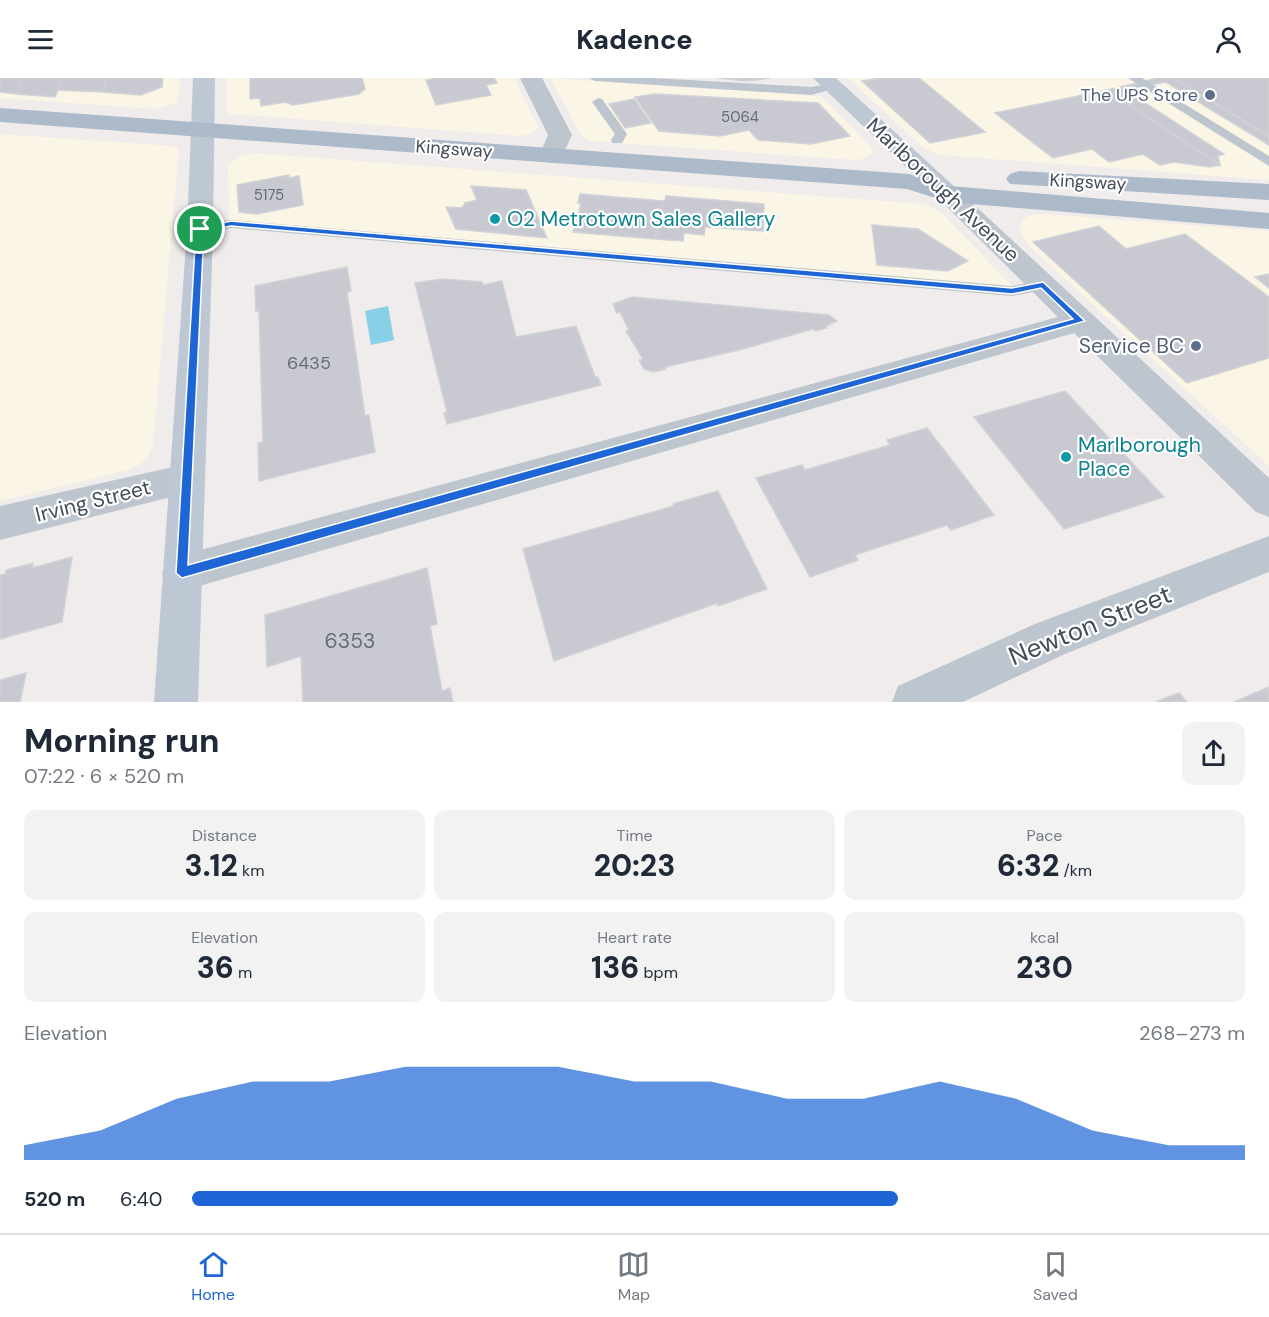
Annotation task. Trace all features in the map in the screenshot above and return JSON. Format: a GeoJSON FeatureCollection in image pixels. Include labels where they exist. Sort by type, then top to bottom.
{"type":"FeatureCollection","features":[{"type":"Feature","properties":{"kind":"main road"},"geometry":{"type":"LineString","coordinates":[[176,702],[200,229],[204,78]]}},
{"type":"Feature","properties":{"kind":"main road","name":"Marlborough Avenue"},"geometry":{"type":"LineString","coordinates":[[829,82],[917,178]]}},
{"type":"Feature","properties":{"kind":"main road","name":"Kingsway"},"geometry":{"type":"LineString","coordinates":[[0,116],[551,156],[917,178],[1269,192]]}},
{"type":"Feature","properties":{"kind":"main road","name":"Kingsway"},"geometry":{"type":"LineString","coordinates":[[917,178],[948,194],[1269,220]]}},
{"type":"Feature","properties":{"kind":"street"},"geometry":{"type":"LineString","coordinates":[[534,78],[560,135],[551,156]]}},
{"type":"Feature","properties":{"kind":"street","name":"Marlborough Avenue"},"geometry":{"type":"LineString","coordinates":[[948,194],[1269,501]]}},
{"type":"Feature","properties":{"kind":"street"},"geometry":{"type":"LineString","coordinates":[[182,573],[1080,321]]}},
{"type":"Feature","properties":{"kind":"street","name":"Irving Street"},"geometry":{"type":"LineString","coordinates":[[0,524],[186,479]]}},
{"type":"Feature","properties":{"kind":"street","name":"Newton Street"},"geometry":{"type":"LineString","coordinates":[[914,702],[1050,639],[1269,554]]}},
{"type":"Feature","properties":{"kind":"lane"},"geometry":{"type":"LineString","coordinates":[[595,78],[677,80],[811,91],[829,82]]}},
{"type":"Feature","properties":{"kind":"lane"},"geometry":{"type":"LineString","coordinates":[[1134,78],[1269,162]]}},
{"type":"Feature","properties":{"kind":"lane"},"geometry":{"type":"LineString","coordinates":[[598,102],[621,134],[617,140]]}},
{"type":"Feature","properties":{"kind":"lane"},"geometry":{"type":"LineString","coordinates":[[200,229],[231,224],[1012,291],[1043,285]]}},
{"type":"Feature","properties":{"kind":"shaded area"},"geometry":{"type":"Polygon","coordinates":[[[0,78],[181,78],[177,102],[156,109],[0,98],[0,78]]]}},
{"type":"Feature","properties":{"kind":"shaded area"},"geometry":{"type":"Polygon","coordinates":[[[226,78],[514,78],[538,127],[533,133],[519,136],[230,114],[226,110],[226,78]]]}},
{"type":"Feature","properties":{"kind":"shaded area"},"geometry":{"type":"Polygon","coordinates":[[[550,78],[821,96],[871,147],[873,153],[864,159],[854,160],[589,141],[581,135],[550,78]]]}},
{"type":"Feature","properties":{"kind":"shaded area"},"geometry":{"type":"Polygon","coordinates":[[[848,78],[1269,78],[1269,180],[940,155],[924,148],[848,78]]]}},
{"type":"Feature","properties":{"kind":"shaded area"},"geometry":{"type":"Polygon","coordinates":[[[0,134],[174,146],[179,150],[153,445],[150,452],[141,464],[128,470],[0,501],[0,134]]]}},
{"type":"Feature","properties":{"kind":"shaded area"},"geometry":{"type":"Polygon","coordinates":[[[255,153],[924,204],[940,211],[1017,291],[229,223],[228,165],[240,156],[255,153]]]}},
{"type":"Feature","properties":{"kind":"shaded area"},"geometry":{"type":"Polygon","coordinates":[[[1044,214],[1269,231],[1269,466],[1027,244],[1020,232],[1021,221],[1031,215],[1044,214]]]}},
{"type":"Feature","properties":{"kind":"water"},"geometry":{"type":"Polygon","coordinates":[[[388,306],[394,340],[371,345],[365,311],[388,306]]]}},
{"type":"Feature","properties":{"kind":"building"},"geometry":{"type":"Polygon","coordinates":[[[0,78],[23,78],[17,94],[0,92],[0,78]]]}},
{"type":"Feature","properties":{"kind":"building"},"geometry":{"type":"Polygon","coordinates":[[[23,78],[63,78],[55,97],[17,94],[23,78]]]}},
{"type":"Feature","properties":{"kind":"building"},"geometry":{"type":"Polygon","coordinates":[[[63,78],[107,78],[103,92],[58,90],[63,78]]]}},
{"type":"Feature","properties":{"kind":"building"},"geometry":{"type":"Polygon","coordinates":[[[107,78],[163,78],[162,87],[141,95],[103,92],[107,78]]]}},
{"type":"Feature","properties":{"kind":"building"},"geometry":{"type":"Polygon","coordinates":[[[250,78],[362,78],[365,89],[359,94],[293,105],[286,102],[261,106],[260,98],[250,99],[250,78]]]}},
{"type":"Feature","properties":{"kind":"building"},"geometry":{"type":"Polygon","coordinates":[[[494,78],[497,83],[486,85],[491,95],[436,105],[426,80],[494,78]]]}},
{"type":"Feature","properties":{"kind":"building"},"geometry":{"type":"Polygon","coordinates":[[[717,78],[770,78],[748,81],[717,78]]]}},
{"type":"Feature","properties":{"kind":"building"},"geometry":{"type":"Polygon","coordinates":[[[880,78],[919,78],[985,132],[930,143],[862,81],[880,78]]]}},
{"type":"Feature","properties":{"kind":"building"},"geometry":{"type":"Polygon","coordinates":[[[1158,78],[1173,78],[1269,136],[1269,145],[1166,82],[1125,90],[1224,154],[1218,156],[1220,165],[1107,90],[1158,78]]]}},
{"type":"Feature","properties":{"kind":"building"},"geometry":{"type":"Polygon","coordinates":[[[1173,78],[1269,78],[1269,136],[1173,78]]]}},
{"type":"Feature","properties":{"kind":"building"},"geometry":{"type":"Polygon","coordinates":[[[1107,90],[1220,165],[1210,167],[1174,162],[1160,165],[1143,154],[1109,162],[1092,149],[1053,158],[995,113],[1107,90]]]}},
{"type":"Feature","properties":{"kind":"building"},"geometry":{"type":"Polygon","coordinates":[[[655,94],[818,103],[850,136],[811,144],[758,140],[749,130],[720,136],[659,131],[635,97],[655,94]]]}},
{"type":"Feature","properties":{"kind":"building"},"geometry":{"type":"Polygon","coordinates":[[[634,99],[651,123],[625,128],[609,104],[634,99]]]}},
{"type":"Feature","properties":{"kind":"building"},"geometry":{"type":"Polygon","coordinates":[[[289,175],[289,178],[299,176],[303,205],[257,214],[239,212],[237,185],[289,175]]]}},
{"type":"Feature","properties":{"kind":"building","name":"O2 Metrotown Sales Gallery"},"geometry":{"type":"Polygon","coordinates":[[[471,186],[526,190],[547,238],[456,229],[446,207],[462,208],[465,203],[477,200],[471,186]]]}},
{"type":"Feature","properties":{"kind":"building"},"geometry":{"type":"Polygon","coordinates":[[[580,194],[663,201],[655,239],[573,232],[581,204],[578,203],[580,194]]]}},
{"type":"Feature","properties":{"kind":"building"},"geometry":{"type":"Polygon","coordinates":[[[666,196],[764,204],[763,231],[705,227],[704,235],[684,233],[683,241],[655,239],[666,196]]]}},
{"type":"Feature","properties":{"kind":"building"},"geometry":{"type":"Polygon","coordinates":[[[872,225],[918,229],[968,261],[948,271],[877,265],[872,225]]]}},
{"type":"Feature","properties":{"kind":"building"},"geometry":{"type":"Polygon","coordinates":[[[1099,226],[1126,249],[1185,234],[1269,297],[1269,358],[1187,383],[1033,242],[1099,226]]]}},
{"type":"Feature","properties":{"kind":"building"},"geometry":{"type":"Polygon","coordinates":[[[347,267],[351,291],[347,292],[365,416],[369,415],[375,452],[259,481],[258,443],[263,442],[259,310],[256,311],[255,286],[347,267]]]}},
{"type":"Feature","properties":{"kind":"building"},"geometry":{"type":"Polygon","coordinates":[[[1269,274],[1269,288],[1255,277],[1269,274]]]}},
{"type":"Feature","properties":{"kind":"building"},"geometry":{"type":"Polygon","coordinates":[[[443,279],[482,282],[483,285],[502,281],[516,337],[576,326],[595,377],[598,377],[601,385],[447,424],[444,413],[447,412],[415,283],[443,279]]]}},
{"type":"Feature","properties":{"kind":"building"},"geometry":{"type":"Polygon","coordinates":[[[632,297],[829,315],[837,321],[826,326],[827,328],[815,331],[813,329],[739,350],[665,367],[666,369],[654,372],[644,369],[639,360],[643,359],[626,331],[629,330],[620,312],[617,313],[613,304],[632,297]]]}},
{"type":"Feature","properties":{"kind":"building","name":"Marlborough Place"},"geometry":{"type":"Polygon","coordinates":[[[1065,391],[1164,497],[1064,529],[974,417],[1065,391]]]}},
{"type":"Feature","properties":{"kind":"building"},"geometry":{"type":"Polygon","coordinates":[[[927,428],[994,515],[951,530],[947,525],[855,555],[858,560],[810,577],[756,478],[802,465],[805,470],[890,445],[887,440],[927,428]]]}},
{"type":"Feature","properties":{"kind":"building"},"geometry":{"type":"Polygon","coordinates":[[[718,491],[767,589],[718,606],[717,603],[554,661],[523,549],[674,506],[673,504],[718,491]]]}},
{"type":"Feature","properties":{"kind":"building"},"geometry":{"type":"Polygon","coordinates":[[[72,557],[62,622],[0,639],[0,575],[6,574],[6,570],[33,563],[32,568],[72,557]]]}},
{"type":"Feature","properties":{"kind":"building"},"geometry":{"type":"Polygon","coordinates":[[[427,568],[437,624],[430,626],[442,691],[450,688],[453,702],[303,702],[301,656],[267,667],[265,615],[427,568]]]}},
{"type":"Feature","properties":{"kind":"building"},"geometry":{"type":"Polygon","coordinates":[[[26,673],[20,702],[0,702],[0,680],[26,673]]]}},
{"type":"Feature","properties":{"kind":"building"},"geometry":{"type":"Polygon","coordinates":[[[1269,687],[1269,702],[1234,702],[1269,687]]]}},
{"type":"Feature","properties":{"kind":"building"},"geometry":{"type":"Polygon","coordinates":[[[1179,693],[1187,702],[1156,702],[1163,699],[1179,693]]]}},
{"type":"Feature","properties":{"kind":"place","name":"The UPS Store"},"geometry":{"type":"Point","coordinates":[1210,95]}},
{"type":"Feature","properties":{"kind":"place","name":"O2 Metrotown Sales Gallery"},"geometry":{"type":"Point","coordinates":[495,219]}},
{"type":"Feature","properties":{"kind":"place","name":"Service BC"},"geometry":{"type":"Point","coordinates":[1196,346]}},
{"type":"Feature","properties":{"kind":"place","name":"Marlborough Place"},"geometry":{"type":"Point","coordinates":[1066,457]}},
{"type":"Feature","properties":{"kind":"route"},"geometry":{"type":"LineString","coordinates":[[231,224],[1012,291],[1043,285],[1080,321],[182,573],[200,229],[231,224]]}}]}
